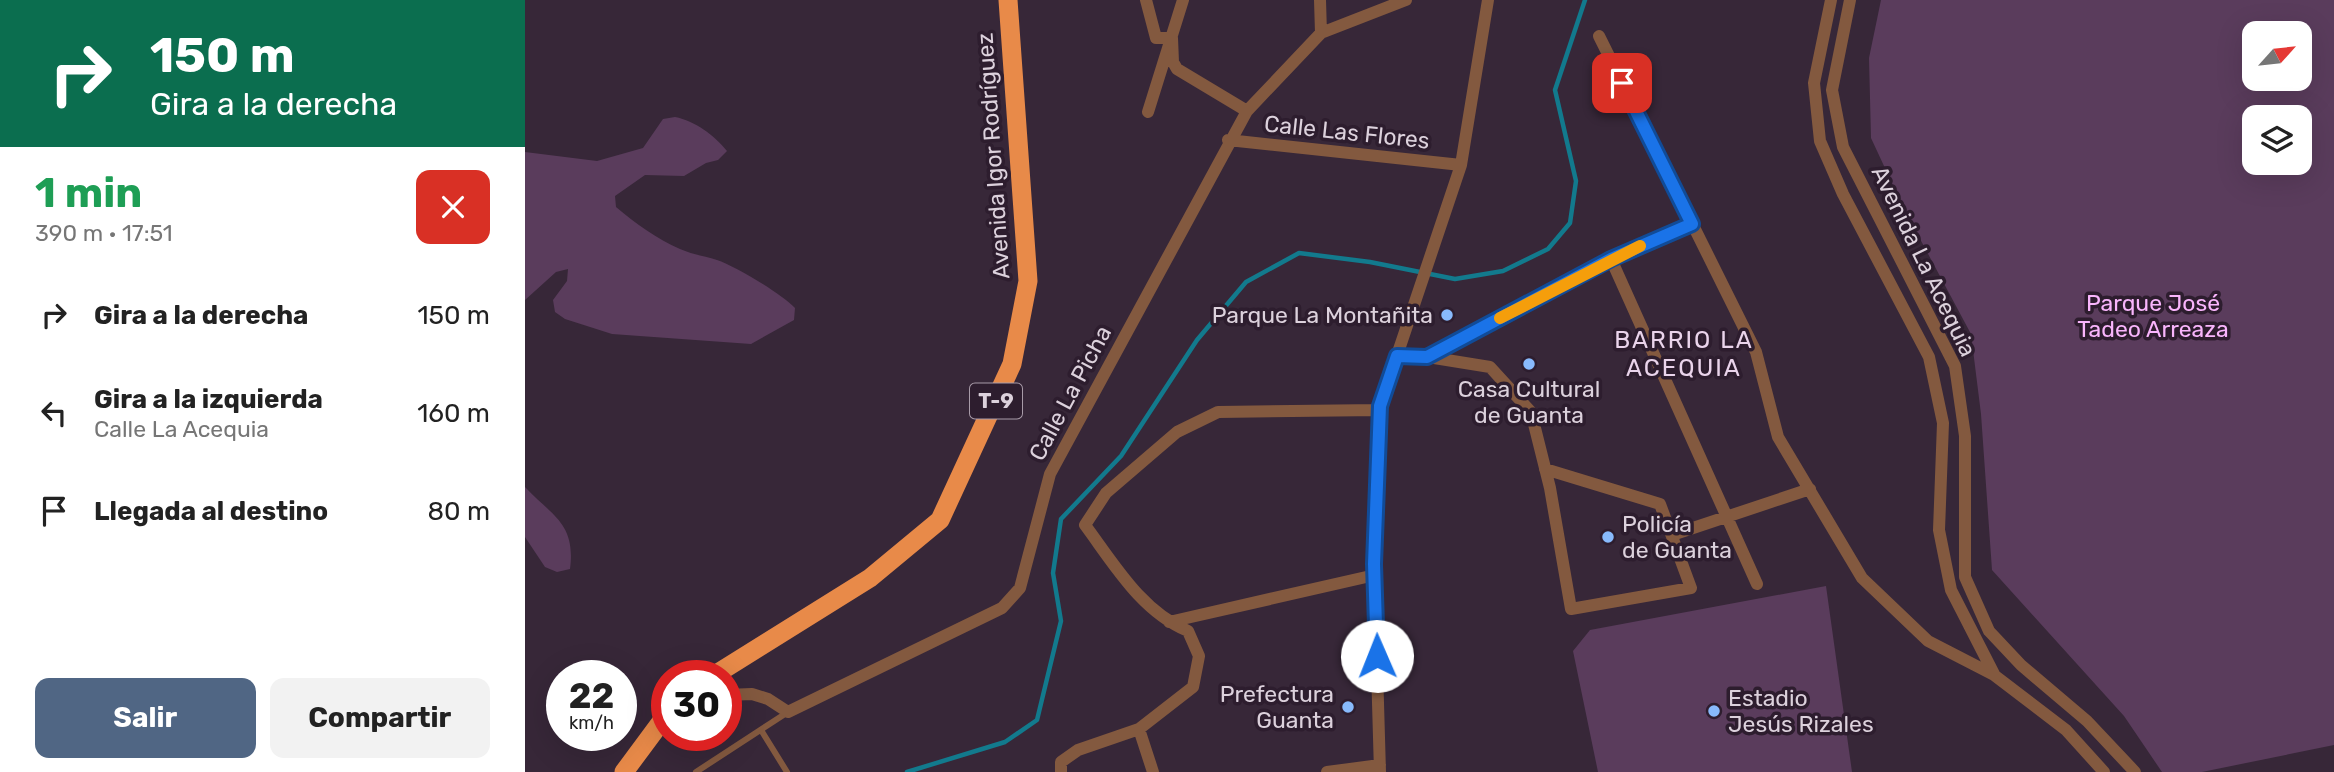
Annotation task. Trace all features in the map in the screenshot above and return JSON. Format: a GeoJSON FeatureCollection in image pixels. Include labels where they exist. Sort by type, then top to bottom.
{"type":"FeatureCollection","features":[{"type":"Feature","properties":{"kind":"highway","name":"Avenida Igor Rodríguez"},"geometry":{"type":"LineString","coordinates":[[739,660],[870,578],[940,520],[969,464],[1012,364],[1028,281],[1007,0]]}},
{"type":"Feature","properties":{"kind":"highway"},"geometry":{"type":"LineString","coordinates":[[626,770],[651,736]]}},
{"type":"Feature","properties":{"kind":"street"},"geometry":{"type":"LineString","coordinates":[[1146,0],[1156,38],[1172,38]]}},
{"type":"Feature","properties":{"kind":"street"},"geometry":{"type":"LineString","coordinates":[[1148,112],[1183,0]]}},
{"type":"Feature","properties":{"kind":"street"},"geometry":{"type":"LineString","coordinates":[[1320,0],[1321,33]]}},
{"type":"Feature","properties":{"kind":"street","name":"Calle La Picha"},"geometry":{"type":"LineString","coordinates":[[788,712],[1002,608],[1020,588],[1050,474],[1247,111],[1321,33],[1406,0]]}},
{"type":"Feature","properties":{"kind":"street"},"geometry":{"type":"LineString","coordinates":[[1327,772],[1380,769],[1375,575],[1380,410],[1411,307],[1461,165],[1488,0]]}},
{"type":"Feature","properties":{"kind":"street","name":"Avenida La Acequia"},"geometry":{"type":"LineString","coordinates":[[1831,0],[1814,83],[1820,141],[1843,194],[1929,357],[1943,424],[1939,530],[1951,590],[1994,675]]}},
{"type":"Feature","properties":{"kind":"street","name":"Avenida La Acequia"},"geometry":{"type":"LineString","coordinates":[[1850,0],[1832,90],[1843,147],[1955,366],[1965,436],[1965,577],[1989,631],[2021,665],[2087,721],[2135,772]]}},
{"type":"Feature","properties":{"kind":"street"},"geometry":{"type":"LineString","coordinates":[[1599,36],[1755,352],[1778,436],[1863,578],[1928,640],[1994,675],[2066,730],[2104,772]]}},
{"type":"Feature","properties":{"kind":"street"},"geometry":{"type":"LineString","coordinates":[[1172,38],[1173,62],[1177,69],[1247,111]]}},
{"type":"Feature","properties":{"kind":"street","name":"Calle Las Flores"},"geometry":{"type":"LineString","coordinates":[[1229,141],[1461,165]]}},
{"type":"Feature","properties":{"kind":"street"},"geometry":{"type":"LineString","coordinates":[[1427,357],[1611,259],[1692,224]]}},
{"type":"Feature","properties":{"kind":"street"},"geometry":{"type":"LineString","coordinates":[[1611,259],[1757,584]]}},
{"type":"Feature","properties":{"kind":"street"},"geometry":{"type":"LineString","coordinates":[[1397,356],[1427,357],[1490,368],[1531,412],[1545,468],[1571,609],[1691,588],[1660,504],[1545,468]]}},
{"type":"Feature","properties":{"kind":"street"},"geometry":{"type":"LineString","coordinates":[[1061,772],[1061,762],[1079,750],[1139,729],[1193,687],[1199,656],[1188,631],[1168,622],[1131,588],[1085,525],[1106,493],[1177,432],[1218,412],[1380,410]]}},
{"type":"Feature","properties":{"kind":"street"},"geometry":{"type":"LineString","coordinates":[[1672,535],[1810,489]]}},
{"type":"Feature","properties":{"kind":"street"},"geometry":{"type":"LineString","coordinates":[[1168,622],[1375,575]]}},
{"type":"Feature","properties":{"kind":"street"},"geometry":{"type":"LineString","coordinates":[[742,694],[752,694],[768,699],[788,712]]}},
{"type":"Feature","properties":{"kind":"street"},"geometry":{"type":"LineString","coordinates":[[1139,729],[1153,772]]}},
{"type":"Feature","properties":{"kind":"lane","name":"Calle La Picha"},"geometry":{"type":"LineString","coordinates":[[696,772],[788,712]]}},
{"type":"Feature","properties":{"kind":"lane"},"geometry":{"type":"LineString","coordinates":[[761,730],[787,772]]}},
{"type":"Feature","properties":{"kind":"green space","name":"Parque José Tadeo Arreaza"},"geometry":{"type":"Polygon","coordinates":[[[1881,0],[2334,0],[2334,745],[2202,772],[2162,772],[2124,716],[1992,570],[1981,414],[1971,334],[1904,209],[1871,138],[1869,58],[1881,0]]]}},
{"type":"Feature","properties":{"kind":"green space"},"geometry":{"type":"Polygon","coordinates":[[[675,117],[704,130],[727,151],[718,160],[706,163],[684,176],[645,175],[615,196],[616,207],[663,240],[684,251],[735,268],[769,288],[795,308],[794,320],[751,344],[612,334],[565,319],[555,312],[553,300],[567,281],[568,269],[556,272],[525,300],[525,152],[597,161],[643,148],[663,119],[675,117]]]}},
{"type":"Feature","properties":{"kind":"green space"},"geometry":{"type":"Polygon","coordinates":[[[525,487],[566,530],[571,553],[570,569],[557,572],[545,567],[525,537],[525,487]]]}},
{"type":"Feature","properties":{"kind":"green space","name":"Estadio Jesús Rizales"},"geometry":{"type":"Polygon","coordinates":[[[1826,586],[1852,772],[1598,772],[1573,651],[1590,630],[1826,586]]]}},
{"type":"Feature","properties":{"kind":"waterway"},"geometry":{"type":"LineString","coordinates":[[907,772],[1005,742],[1037,720],[1061,621],[1053,573],[1061,519],[1121,456],[1197,340],[1246,282],[1299,253],[1370,262],[1455,279],[1503,271],[1548,249],[1570,223],[1576,181],[1555,90],[1585,0]]}},
{"type":"Feature","properties":{"kind":"slow traffic"},"geometry":{"type":"LineString","coordinates":[[1500,318],[1640,246]]}},
{"type":"Feature","properties":{"kind":"place","name":"Parque La Montañita"},"geometry":{"type":"Point","coordinates":[1447,315]}},
{"type":"Feature","properties":{"kind":"place","name":"Casa Cultural de Guanta"},"geometry":{"type":"Point","coordinates":[1529,364]}},
{"type":"Feature","properties":{"kind":"place","name":"Policía de Guanta"},"geometry":{"type":"Point","coordinates":[1608,537]}},
{"type":"Feature","properties":{"kind":"place","name":"Prefectura Guanta"},"geometry":{"type":"Point","coordinates":[1348,707]}},
{"type":"Feature","properties":{"kind":"place","name":"Estadio Jesús Rizales"},"geometry":{"type":"Point","coordinates":[1714,711]}},
{"type":"Feature","properties":{"kind":"district","name":"BARRIO LA ACEQUIA"},"geometry":{"type":"Point","coordinates":[1684,354]}},
{"type":"Feature","properties":{"kind":"route"},"geometry":{"type":"LineString","coordinates":[[1377,656],[1374,564],[1380,406],[1397,356],[1427,357],[1611,259],[1692,224],[1622,83]]}}]}
